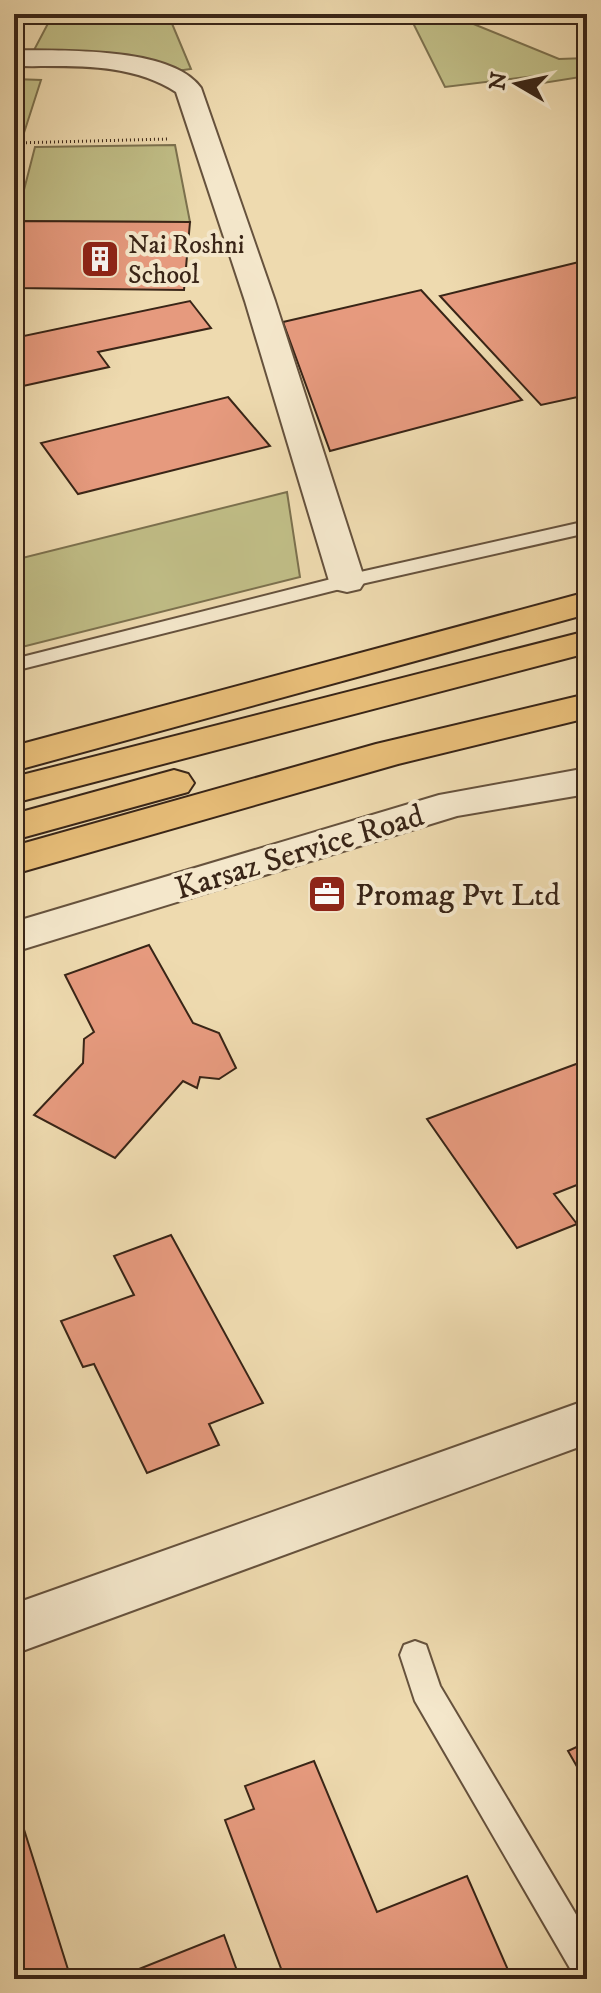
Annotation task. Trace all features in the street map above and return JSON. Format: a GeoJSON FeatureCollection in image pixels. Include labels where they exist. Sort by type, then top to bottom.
{"type":"FeatureCollection","features":[{"type":"Feature","properties":{"kind":"highway"},"geometry":{"type":"LineString","coordinates":[[14,759],[587,603]]}},
{"type":"Feature","properties":{"kind":"highway"},"geometry":{"type":"LineString","coordinates":[[14,790],[587,642]]}},
{"type":"Feature","properties":{"kind":"highway"},"geometry":{"type":"LineString","coordinates":[[14,827],[587,675]]}},
{"type":"Feature","properties":{"kind":"highway"},"geometry":{"type":"LineString","coordinates":[[14,860],[390,753],[587,706]]}},
{"type":"Feature","properties":{"kind":"street"},"geometry":{"type":"LineString","coordinates":[[14,58],[121,62],[171,74],[188,88],[260,301],[347,581]]}},
{"type":"Feature","properties":{"kind":"street","name":"Karsaz Service Road"},"geometry":{"type":"LineString","coordinates":[[14,937],[453,804],[587,781]]}},
{"type":"Feature","properties":{"kind":"street"},"geometry":{"type":"LineString","coordinates":[[14,1629],[587,1422]]}},
{"type":"Feature","properties":{"kind":"lane"},"geometry":{"type":"LineString","coordinates":[[14,665],[347,581],[587,527]]}},
{"type":"Feature","properties":{"kind":"lane"},"geometry":{"type":"LineString","coordinates":[[415,1655],[426,1691],[587,1965]]}},
{"type":"Feature","properties":{"kind":"path"},"geometry":{"type":"LineString","coordinates":[[14,143],[205,137]]}},
{"type":"Feature","properties":{"kind":"shaded area"},"geometry":{"type":"Polygon","coordinates":[[[53,14],[168,14],[191,69],[176,71],[132,57],[34,50],[53,14]]]}},
{"type":"Feature","properties":{"kind":"shaded area"},"geometry":{"type":"Polygon","coordinates":[[[428,14],[449,14],[559,59],[587,58],[587,76],[543,83],[535,76],[445,87],[412,21],[430,17],[428,14]]]}},
{"type":"Feature","properties":{"kind":"shaded area"},"geometry":{"type":"Polygon","coordinates":[[[14,79],[41,80],[23,136],[14,138],[14,79]]]}},
{"type":"Feature","properties":{"kind":"shaded area"},"geometry":{"type":"Polygon","coordinates":[[[175,145],[190,222],[16,221],[35,147],[175,145]]]}},
{"type":"Feature","properties":{"kind":"shaded area"},"geometry":{"type":"Polygon","coordinates":[[[287,492],[300,577],[14,649],[14,560],[287,492]]]}},
{"type":"Feature","properties":{"kind":"building","name":"Nai Roshni School"},"geometry":{"type":"Polygon","coordinates":[[[16,221],[190,222],[184,290],[14,288],[16,221]]]}},
{"type":"Feature","properties":{"kind":"building"},"geometry":{"type":"Polygon","coordinates":[[[587,260],[587,395],[541,405],[440,296],[587,260]]]}},
{"type":"Feature","properties":{"kind":"building"},"geometry":{"type":"Polygon","coordinates":[[[421,290],[522,400],[330,451],[283,322],[421,290]]]}},
{"type":"Feature","properties":{"kind":"building"},"geometry":{"type":"Polygon","coordinates":[[[190,301],[211,328],[98,352],[109,367],[14,388],[14,338],[190,301]]]}},
{"type":"Feature","properties":{"kind":"building"},"geometry":{"type":"Polygon","coordinates":[[[228,397],[270,446],[78,494],[41,443],[228,397]]]}},
{"type":"Feature","properties":{"kind":"building"},"geometry":{"type":"Polygon","coordinates":[[[149,945],[193,1023],[219,1033],[236,1068],[219,1079],[200,1077],[197,1088],[183,1081],[115,1158],[34,1115],[83,1063],[84,1039],[94,1032],[65,975],[149,945]]]}},
{"type":"Feature","properties":{"kind":"building"},"geometry":{"type":"Polygon","coordinates":[[[587,1060],[587,1181],[554,1194],[577,1224],[517,1248],[427,1119],[587,1060]]]}},
{"type":"Feature","properties":{"kind":"building"},"geometry":{"type":"Polygon","coordinates":[[[171,1235],[263,1403],[209,1424],[219,1445],[147,1473],[94,1364],[83,1367],[61,1321],[134,1295],[114,1256],[171,1235]]]}},
{"type":"Feature","properties":{"kind":"building"},"geometry":{"type":"Polygon","coordinates":[[[587,1742],[587,1784],[568,1751],[587,1742]]]}},
{"type":"Feature","properties":{"kind":"building"},"geometry":{"type":"Polygon","coordinates":[[[314,1761],[377,1912],[467,1876],[512,1979],[285,1979],[225,1820],[254,1809],[245,1786],[314,1761]]]}},
{"type":"Feature","properties":{"kind":"building"},"geometry":{"type":"Polygon","coordinates":[[[16,1804],[71,1979],[14,1979],[16,1804]]]}},
{"type":"Feature","properties":{"kind":"building"},"geometry":{"type":"Polygon","coordinates":[[[224,1935],[240,1979],[114,1979],[224,1935]]]}},
{"type":"Feature","properties":{"kind":"place","name":"Nai Roshni School"},"geometry":{"type":"Point","coordinates":[100,259]}},
{"type":"Feature","properties":{"kind":"place","name":"Promag Pvt Ltd"},"geometry":{"type":"Point","coordinates":[327,894]}}]}
